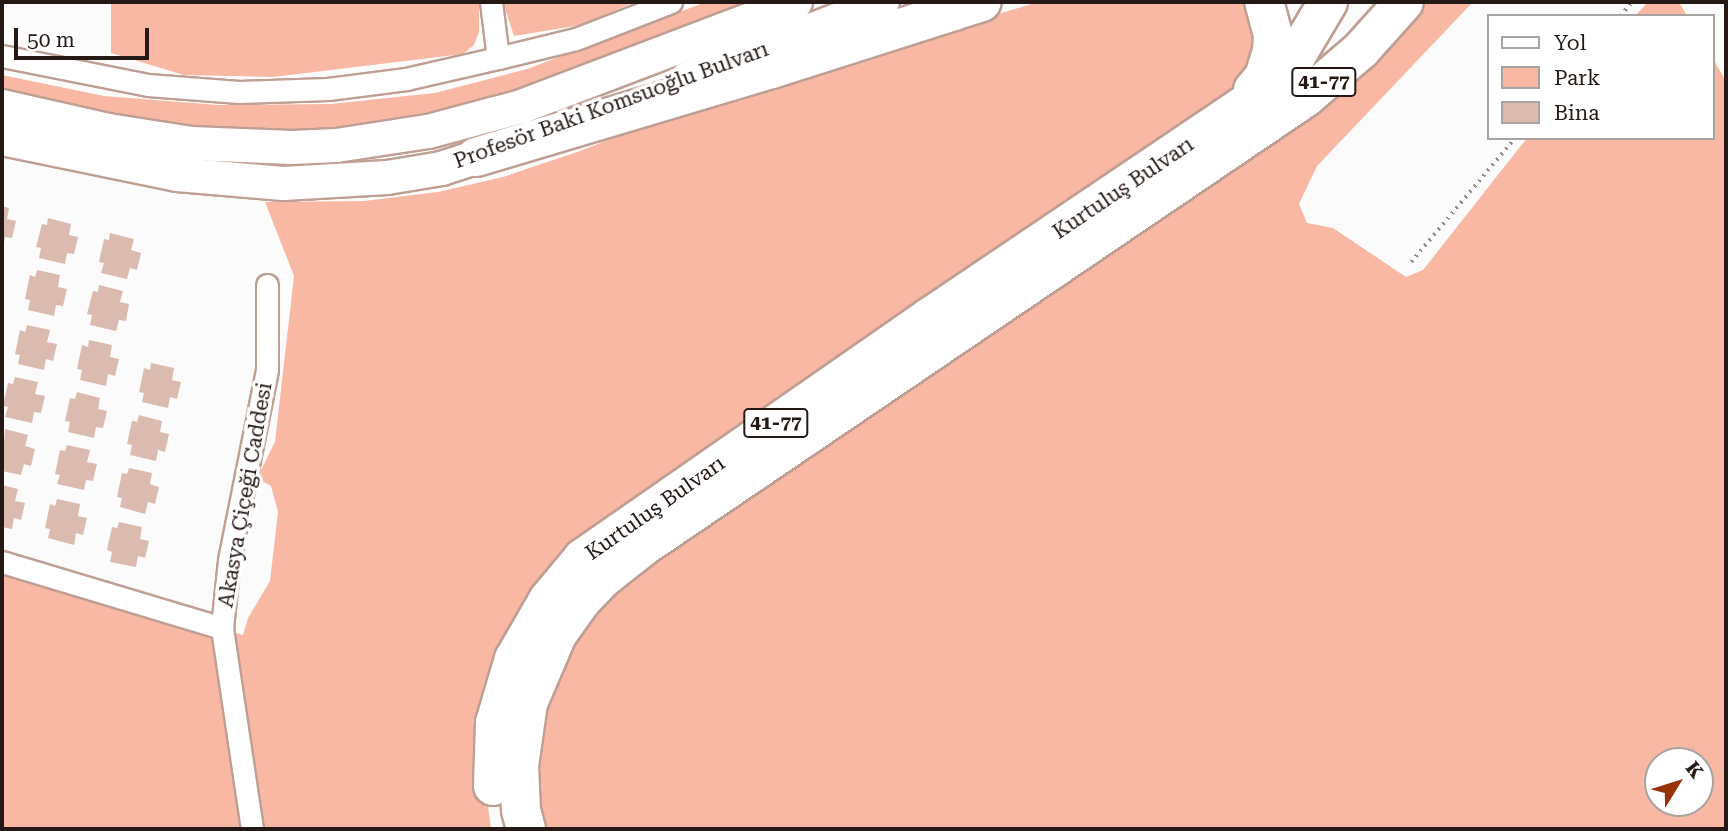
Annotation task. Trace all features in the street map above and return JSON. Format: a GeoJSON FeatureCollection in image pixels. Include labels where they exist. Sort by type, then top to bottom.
{"type":"FeatureCollection","features":[{"type":"Feature","properties":{"kind":"highway"},"geometry":{"type":"LineString","coordinates":[[476,157],[772,69],[982,2]]}},
{"type":"Feature","properties":{"kind":"highway"},"geometry":{"type":"LineString","coordinates":[[1223,137],[1264,77],[1269,64],[1273,35],[1264,2]]}},
{"type":"Feature","properties":{"kind":"highway","name":"41-77"},"geometry":{"type":"LineString","coordinates":[[1223,137],[1277,79],[1309,38],[1328,2]]}},
{"type":"Feature","properties":{"kind":"highway"},"geometry":{"type":"LineString","coordinates":[[1223,137],[1292,93],[1326,49],[1350,2]]}},
{"type":"Feature","properties":{"kind":"highway","name":"41-77"},"geometry":{"type":"LineString","coordinates":[[1223,137],[1305,98],[1361,50],[1404,2]]}},
{"type":"Feature","properties":{"kind":"highway","name":"Kurtuluş Bulvarı"},"geometry":{"type":"LineString","coordinates":[[500,829],[494,788],[495,723],[514,659],[548,600],[583,558],[930,317],[1223,137]]}},
{"type":"Feature","properties":{"kind":"highway","name":"Kurtuluş Bulvarı"},"geometry":{"type":"LineString","coordinates":[[526,829],[521,810],[519,766],[528,704],[557,635],[582,600],[602,579],[678,522],[1223,137]]}},
{"type":"Feature","properties":{"kind":"main road","name":"Profesör Baki Komsuoğlu Bulvarı"},"geometry":{"type":"LineString","coordinates":[[2,106],[108,130],[191,143],[292,147],[336,145],[428,131],[521,106],[795,2]]}},
{"type":"Feature","properties":{"kind":"main road","name":"Profesör Baki Komsuoğlu Bulvarı"},"geometry":{"type":"LineString","coordinates":[[2,138],[125,165],[240,181],[342,182],[441,168],[882,2]]}},
{"type":"Feature","properties":{"kind":"street"},"geometry":{"type":"LineString","coordinates":[[491,2],[498,58]]}},
{"type":"Feature","properties":{"kind":"street"},"geometry":{"type":"LineString","coordinates":[[2,55],[148,85],[239,92],[328,89],[406,79],[576,39],[671,2]]}},
{"type":"Feature","properties":{"kind":"street","name":"Akasya Çiçeği Caddesi"},"geometry":{"type":"LineString","coordinates":[[252,829],[222,628],[229,560],[267,369],[267,285]]}},
{"type":"Feature","properties":{"kind":"street"},"geometry":{"type":"LineString","coordinates":[[2,562],[222,628]]}},
{"type":"Feature","properties":{"kind":"path"},"geometry":{"type":"LineString","coordinates":[[1411,261],[1513,140]]}},
{"type":"Feature","properties":{"kind":"green space"},"geometry":{"type":"Polygon","coordinates":[[[111,2],[479,2],[479,32],[474,45],[463,54],[273,77],[184,75],[111,53],[111,2]]]}},
{"type":"Feature","properties":{"kind":"green space"},"geometry":{"type":"Polygon","coordinates":[[[503,2],[634,2],[581,25],[514,36],[503,2]]]}},
{"type":"Feature","properties":{"kind":"green space"},"geometry":{"type":"Polygon","coordinates":[[[706,2],[766,2],[526,95],[334,135],[180,132],[2,93],[2,75],[104,96],[218,105],[331,104],[435,93],[527,69],[706,2]]]}},
{"type":"Feature","properties":{"kind":"green space"},"geometry":{"type":"Polygon","coordinates":[[[1038,2],[1254,2],[1265,45],[1227,102],[628,512],[486,791],[491,829],[2,829],[2,562],[243,635],[248,618],[270,581],[278,512],[271,486],[257,478],[275,442],[294,276],[265,202],[364,201],[438,192],[503,177],[580,151],[678,112],[1038,2]]]}},
{"type":"Feature","properties":{"kind":"green space"},"geometry":{"type":"Polygon","coordinates":[[[1422,2],[1473,2],[1317,166],[1299,204],[1307,223],[1333,228],[1406,277],[1423,270],[1525,140],[1714,140],[1714,60],[1726,81],[1726,829],[540,829],[535,782],[538,726],[581,628],[634,574],[1422,2]]]}},
{"type":"Feature","properties":{"kind":"green space"},"geometry":{"type":"Polygon","coordinates":[[[1648,2],[1679,2],[1686,14],[1637,14],[1648,2]]]}},
{"type":"Feature","properties":{"kind":"building"},"geometry":{"type":"Polygon","coordinates":[[[2,206],[9,208],[7,219],[16,221],[12,238],[5,237],[3,248],[2,206]]]}},
{"type":"Feature","properties":{"kind":"building"},"geometry":{"type":"Polygon","coordinates":[[[48,218],[71,224],[69,235],[78,237],[74,254],[67,253],[65,264],[39,258],[41,248],[36,247],[42,224],[47,225],[48,218]]]}},
{"type":"Feature","properties":{"kind":"building"},"geometry":{"type":"Polygon","coordinates":[[[110,233],[134,239],[131,250],[141,253],[137,270],[130,268],[127,279],[101,273],[104,263],[99,262],[104,239],[109,240],[110,233]]]}},
{"type":"Feature","properties":{"kind":"building"},"geometry":{"type":"Polygon","coordinates":[[[37,270],[60,275],[58,287],[67,289],[63,306],[56,305],[54,316],[28,310],[30,300],[25,299],[30,275],[35,277],[37,270]]]}},
{"type":"Feature","properties":{"kind":"building"},"geometry":{"type":"Polygon","coordinates":[[[99,285],[123,291],[120,302],[129,304],[126,321],[119,320],[116,331],[90,325],[92,315],[87,314],[93,291],[98,292],[99,285]]]}},
{"type":"Feature","properties":{"kind":"building"},"geometry":{"type":"Polygon","coordinates":[[[27,325],[50,330],[47,342],[57,344],[53,361],[46,359],[44,370],[18,364],[20,355],[15,354],[20,330],[25,332],[27,325]]]}},
{"type":"Feature","properties":{"kind":"building"},"geometry":{"type":"Polygon","coordinates":[[[89,340],[112,345],[110,357],[119,359],[115,376],[108,374],[106,386],[80,380],[82,370],[77,369],[82,345],[88,347],[89,340]]]}},
{"type":"Feature","properties":{"kind":"building"},"geometry":{"type":"Polygon","coordinates":[[[151,363],[174,368],[172,380],[181,382],[177,399],[170,397],[168,408],[142,402],[144,393],[139,392],[144,368],[150,370],[151,363]]]}},
{"type":"Feature","properties":{"kind":"building"},"geometry":{"type":"Polygon","coordinates":[[[15,377],[38,382],[35,394],[45,396],[41,413],[34,412],[32,423],[5,417],[8,407],[3,406],[8,383],[13,384],[15,377]]]}},
{"type":"Feature","properties":{"kind":"building"},"geometry":{"type":"Polygon","coordinates":[[[77,392],[100,398],[98,409],[107,411],[103,428],[96,427],[94,438],[68,432],[70,422],[65,421],[70,398],[75,399],[77,392]]]}},
{"type":"Feature","properties":{"kind":"building"},"geometry":{"type":"Polygon","coordinates":[[[139,415],[162,421],[160,432],[169,434],[165,452],[158,450],[156,461],[130,455],[132,445],[127,444],[132,421],[137,422],[139,415]]]}},
{"type":"Feature","properties":{"kind":"building"},"geometry":{"type":"Polygon","coordinates":[[[5,429],[28,435],[25,446],[35,449],[31,466],[24,464],[21,475],[2,471],[5,429]]]}},
{"type":"Feature","properties":{"kind":"building"},"geometry":{"type":"Polygon","coordinates":[[[67,445],[90,450],[87,462],[97,464],[93,481],[86,480],[84,490],[57,484],[60,475],[55,474],[60,450],[65,451],[67,445]]]}},
{"type":"Feature","properties":{"kind":"building"},"geometry":{"type":"Polygon","coordinates":[[[129,468],[152,473],[150,484],[159,487],[155,504],[148,502],[145,514],[120,507],[122,498],[117,497],[122,473],[127,474],[129,468]]]}},
{"type":"Feature","properties":{"kind":"building"},"geometry":{"type":"Polygon","coordinates":[[[2,485],[18,489],[15,501],[25,503],[21,520],[14,518],[12,529],[2,527],[2,485]]]}},
{"type":"Feature","properties":{"kind":"building"},"geometry":{"type":"Polygon","coordinates":[[[57,499],[80,504],[78,516],[87,518],[83,535],[76,533],[74,545],[48,538],[50,529],[45,528],[50,504],[55,506],[57,499]]]}},
{"type":"Feature","properties":{"kind":"building"},"geometry":{"type":"Polygon","coordinates":[[[119,522],[142,527],[140,539],[149,541],[145,558],[138,556],[136,567],[110,562],[112,552],[107,550],[112,527],[117,528],[119,522]]]}}]}
